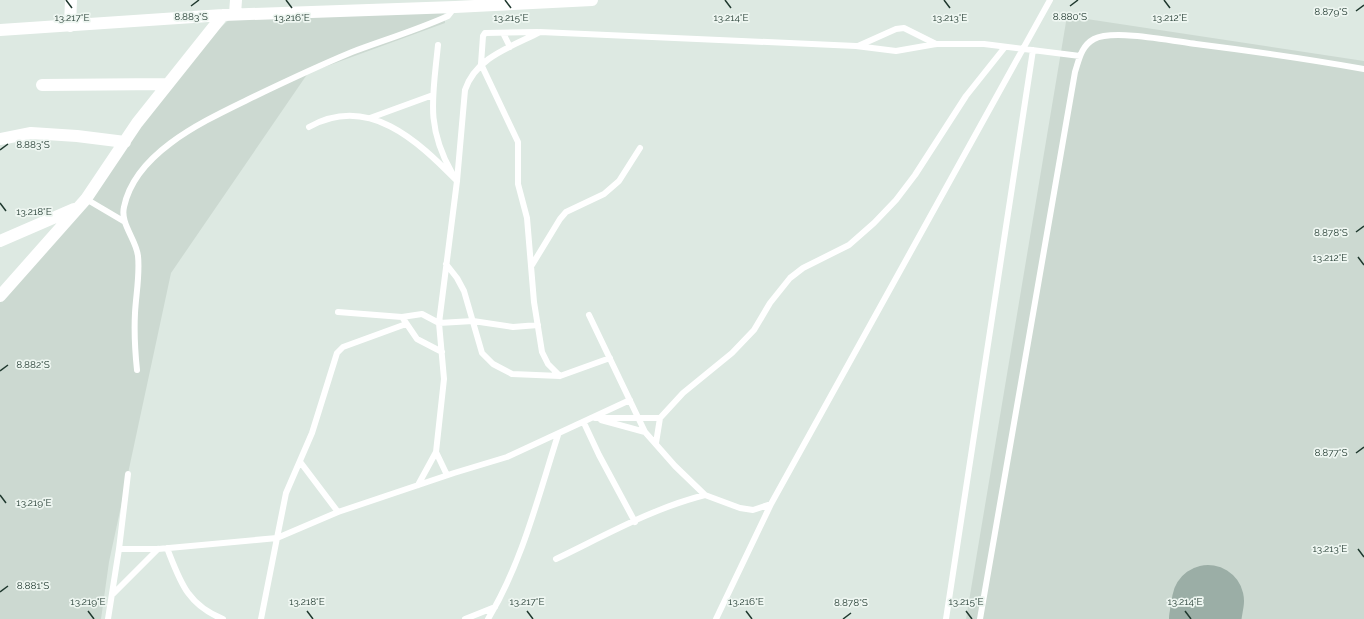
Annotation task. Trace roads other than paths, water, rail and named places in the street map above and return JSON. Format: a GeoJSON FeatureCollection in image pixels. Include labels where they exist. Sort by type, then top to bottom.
{"type":"FeatureCollection","features":[{"type":"Feature","properties":{"kind":"street"},"geometry":{"type":"LineString","coordinates":[[70,26],[71,0]]}},
{"type":"Feature","properties":{"kind":"street"},"geometry":{"type":"LineString","coordinates":[[0,296],[86,198],[137,123],[167,84],[229,15],[236,0]]}},
{"type":"Feature","properties":{"kind":"street"},"geometry":{"type":"LineString","coordinates":[[0,30],[229,15],[454,4],[592,0]]}},
{"type":"Feature","properties":{"kind":"street"},"geometry":{"type":"LineString","coordinates":[[42,85],[167,84]]}},
{"type":"Feature","properties":{"kind":"street"},"geometry":{"type":"LineString","coordinates":[[0,139],[31,133],[77,136],[125,142]]}},
{"type":"Feature","properties":{"kind":"street"},"geometry":{"type":"LineString","coordinates":[[0,241],[77,208]]}},
{"type":"Feature","properties":{"kind":"lane"},"geometry":{"type":"LineString","coordinates":[[716,619],[771,504],[1050,0]]}},
{"type":"Feature","properties":{"kind":"lane"},"geometry":{"type":"LineString","coordinates":[[137,370],[135,321],[138,255],[135,244],[125,222],[123,209],[130,188],[141,171],[158,154],[179,137],[205,121],[283,82],[352,52],[448,16],[454,4]]}},
{"type":"Feature","properties":{"kind":"lane"},"geometry":{"type":"LineString","coordinates":[[856,46],[896,29],[904,28],[936,44]]}},
{"type":"Feature","properties":{"kind":"lane"},"geometry":{"type":"LineString","coordinates":[[418,485],[436,452],[444,379],[439,323],[457,181],[465,90],[469,79],[481,64],[540,32]]}},
{"type":"Feature","properties":{"kind":"lane"},"geometry":{"type":"LineString","coordinates":[[560,376],[548,364],[542,352],[534,302],[527,218],[518,184],[518,142],[481,64],[483,36],[485,33],[540,32],[856,46],[896,51],[936,44],[984,44],[1080,56]]}},
{"type":"Feature","properties":{"kind":"lane"},"geometry":{"type":"LineString","coordinates":[[503,33],[510,47]]}},
{"type":"Feature","properties":{"kind":"lane"},"geometry":{"type":"LineString","coordinates":[[980,619],[1074,80],[1080,56],[1084,47],[1095,39],[1108,36],[1137,36],[1306,58],[1364,69]]}},
{"type":"Feature","properties":{"kind":"lane"},"geometry":{"type":"LineString","coordinates":[[438,44],[433,94],[433,118],[439,148],[457,181]]}},
{"type":"Feature","properties":{"kind":"lane"},"geometry":{"type":"LineString","coordinates":[[656,443],[660,418],[683,393],[732,353],[754,330],[770,302],[790,278],[803,268],[849,245],[874,223],[896,200],[966,96],[1005,47]]}},
{"type":"Feature","properties":{"kind":"lane"},"geometry":{"type":"LineString","coordinates":[[946,619],[1033,50]]}},
{"type":"Feature","properties":{"kind":"lane"},"geometry":{"type":"LineString","coordinates":[[370,118],[433,94]]}},
{"type":"Feature","properties":{"kind":"lane"},"geometry":{"type":"LineString","coordinates":[[309,127],[322,119],[336,115],[370,118],[396,128],[418,144],[457,181]]}},
{"type":"Feature","properties":{"kind":"lane"},"geometry":{"type":"LineString","coordinates":[[532,266],[560,219],[566,212],[604,194],[619,181],[640,148]]}},
{"type":"Feature","properties":{"kind":"lane"},"geometry":{"type":"LineString","coordinates":[[86,198],[125,222]]}},
{"type":"Feature","properties":{"kind":"lane"},"geometry":{"type":"LineString","coordinates":[[446,264],[457,278],[464,291],[482,352],[493,364],[512,374],[560,376],[610,358]]}},
{"type":"Feature","properties":{"kind":"lane"},"geometry":{"type":"LineString","coordinates":[[338,312],[402,317],[422,314],[439,323],[473,321],[513,327],[538,325]]}},
{"type":"Feature","properties":{"kind":"lane"},"geometry":{"type":"LineString","coordinates":[[589,315],[645,432],[675,466],[705,495],[740,508],[753,510],[771,504]]}},
{"type":"Feature","properties":{"kind":"lane"},"geometry":{"type":"LineString","coordinates":[[402,317],[417,340],[442,352]]}},
{"type":"Feature","properties":{"kind":"lane"},"geometry":{"type":"LineString","coordinates":[[261,619],[286,493],[300,464],[312,433],[337,353],[343,347],[406,324]]}},
{"type":"Feature","properties":{"kind":"lane"},"geometry":{"type":"LineString","coordinates":[[119,549],[158,549],[277,538],[338,512],[447,475],[507,457],[558,435],[630,400]]}},
{"type":"Feature","properties":{"kind":"lane"},"geometry":{"type":"LineString","coordinates":[[593,418],[660,418]]}},
{"type":"Feature","properties":{"kind":"lane"},"geometry":{"type":"LineString","coordinates":[[593,418],[645,432]]}},
{"type":"Feature","properties":{"kind":"lane"},"geometry":{"type":"LineString","coordinates":[[584,422],[599,455],[635,522]]}},
{"type":"Feature","properties":{"kind":"lane"},"geometry":{"type":"LineString","coordinates":[[488,619],[495,608],[523,542],[558,435]]}},
{"type":"Feature","properties":{"kind":"lane"},"geometry":{"type":"LineString","coordinates":[[436,452],[447,475]]}},
{"type":"Feature","properties":{"kind":"lane"},"geometry":{"type":"LineString","coordinates":[[300,464],[338,512]]}},
{"type":"Feature","properties":{"kind":"lane"},"geometry":{"type":"LineString","coordinates":[[108,619],[119,549],[128,474]]}},
{"type":"Feature","properties":{"kind":"lane"},"geometry":{"type":"LineString","coordinates":[[556,560],[635,522],[689,499],[705,495]]}},
{"type":"Feature","properties":{"kind":"lane"},"geometry":{"type":"LineString","coordinates":[[167,548],[183,588],[194,601],[210,614],[223,619]]}},
{"type":"Feature","properties":{"kind":"lane"},"geometry":{"type":"LineString","coordinates":[[112,595],[158,549]]}},
{"type":"Feature","properties":{"kind":"lane"},"geometry":{"type":"LineString","coordinates":[[465,619],[495,608]]}}]}
